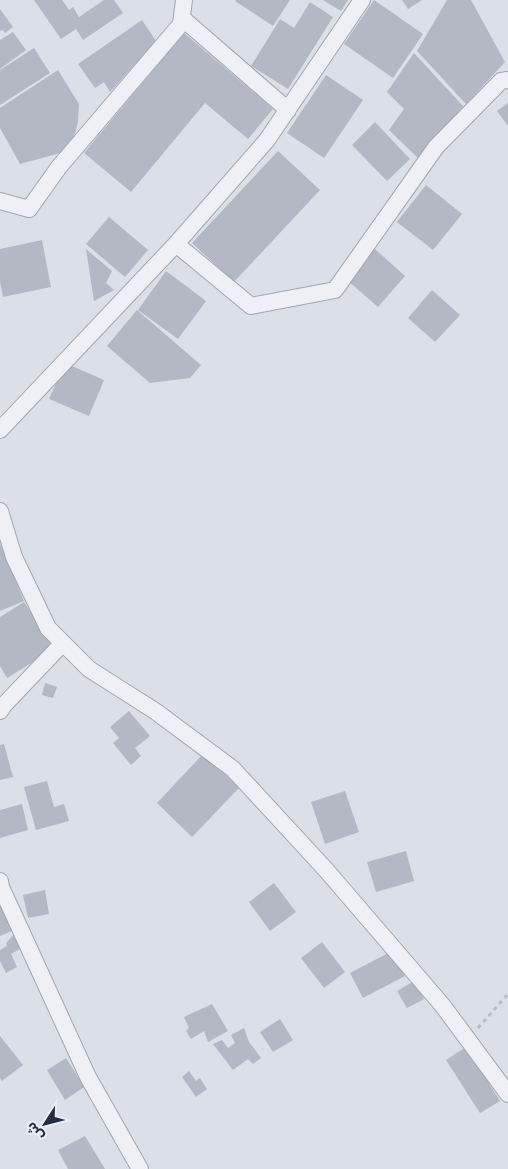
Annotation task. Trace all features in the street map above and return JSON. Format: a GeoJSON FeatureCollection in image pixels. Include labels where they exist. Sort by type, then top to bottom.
{"type":"FeatureCollection","features":[{"type":"Feature","properties":{"kind":"street"},"geometry":{"type":"LineString","coordinates":[[0,201],[28,209],[58,167],[182,24],[184,0]]}},
{"type":"Feature","properties":{"kind":"street"},"geometry":{"type":"LineString","coordinates":[[0,430],[176,244],[267,140],[362,0]]}},
{"type":"Feature","properties":{"kind":"street"},"geometry":{"type":"LineString","coordinates":[[182,18],[288,110]]}},
{"type":"Feature","properties":{"kind":"street"},"geometry":{"type":"LineString","coordinates":[[176,244],[251,306],[335,290],[436,147],[501,82],[508,80]]}},
{"type":"Feature","properties":{"kind":"street"},"geometry":{"type":"LineString","coordinates":[[0,512],[14,557],[48,628],[89,669],[155,711],[233,769],[327,871],[443,1006],[508,1094]]}},
{"type":"Feature","properties":{"kind":"street"},"geometry":{"type":"LineString","coordinates":[[0,711],[63,643]]}},
{"type":"Feature","properties":{"kind":"street"},"geometry":{"type":"LineString","coordinates":[[0,881],[1,887],[88,1077],[140,1169]]}},
{"type":"Feature","properties":{"kind":"path"},"geometry":{"type":"LineString","coordinates":[[468,1040],[508,994]]}},
{"type":"Feature","properties":{"kind":"building"},"geometry":{"type":"Polygon","coordinates":[[[34,0],[62,0],[69,10],[73,7],[79,17],[104,0],[114,0],[123,13],[83,40],[76,29],[61,39],[34,0]]]}},
{"type":"Feature","properties":{"kind":"building"},"geometry":{"type":"Polygon","coordinates":[[[236,0],[290,0],[273,26],[236,0]]]}},
{"type":"Feature","properties":{"kind":"building"},"geometry":{"type":"Polygon","coordinates":[[[323,0],[348,0],[341,11],[323,0]]]}},
{"type":"Feature","properties":{"kind":"building"},"geometry":{"type":"Polygon","coordinates":[[[374,0],[423,34],[393,78],[344,44],[374,0]]]}},
{"type":"Feature","properties":{"kind":"building"},"geometry":{"type":"Polygon","coordinates":[[[402,0],[422,0],[408,9],[402,0]]]}},
{"type":"Feature","properties":{"kind":"building"},"geometry":{"type":"Polygon","coordinates":[[[447,0],[471,0],[505,62],[466,104],[417,51],[447,0]]]}},
{"type":"Feature","properties":{"kind":"building"},"geometry":{"type":"Polygon","coordinates":[[[310,2],[333,17],[288,89],[251,66],[280,19],[294,28],[310,2]]]}},
{"type":"Feature","properties":{"kind":"building"},"geometry":{"type":"Polygon","coordinates":[[[0,9],[13,27],[5,33],[3,30],[0,31],[0,9]]]}},
{"type":"Feature","properties":{"kind":"building"},"geometry":{"type":"Polygon","coordinates":[[[142,20],[156,41],[110,92],[104,82],[95,88],[78,64],[142,20]]]}},
{"type":"Feature","properties":{"kind":"building"},"geometry":{"type":"Polygon","coordinates":[[[13,32],[26,50],[0,69],[0,40],[13,32]]]}},
{"type":"Feature","properties":{"kind":"building"},"geometry":{"type":"Polygon","coordinates":[[[184,33],[273,109],[248,139],[205,103],[131,192],[84,153],[184,33]]]}},
{"type":"Feature","properties":{"kind":"building"},"geometry":{"type":"Polygon","coordinates":[[[34,48],[50,73],[0,105],[0,70],[34,48]]]}},
{"type":"Feature","properties":{"kind":"building"},"geometry":{"type":"Polygon","coordinates":[[[414,53],[463,106],[419,159],[389,130],[404,109],[387,92],[414,53]]]}},
{"type":"Feature","properties":{"kind":"building"},"geometry":{"type":"Polygon","coordinates":[[[58,70],[79,104],[75,133],[69,145],[60,153],[20,164],[0,128],[0,108],[58,70]]]}},
{"type":"Feature","properties":{"kind":"building"},"geometry":{"type":"Polygon","coordinates":[[[326,75],[363,100],[324,158],[287,133],[326,75]]]}},
{"type":"Feature","properties":{"kind":"building"},"geometry":{"type":"Polygon","coordinates":[[[508,103],[508,126],[497,111],[508,103]]]}},
{"type":"Feature","properties":{"kind":"building"},"geometry":{"type":"Polygon","coordinates":[[[375,122],[410,159],[387,181],[352,145],[375,122]]]}},
{"type":"Feature","properties":{"kind":"building"},"geometry":{"type":"Polygon","coordinates":[[[278,151],[320,190],[234,282],[192,243],[278,151]]]}},
{"type":"Feature","properties":{"kind":"building"},"geometry":{"type":"Polygon","coordinates":[[[426,185],[462,214],[433,250],[397,222],[426,185]]]}},
{"type":"Feature","properties":{"kind":"building"},"geometry":{"type":"Polygon","coordinates":[[[109,217],[148,250],[125,277],[86,244],[109,217]]]}},
{"type":"Feature","properties":{"kind":"building"},"geometry":{"type":"Polygon","coordinates":[[[42,240],[51,287],[3,297],[0,282],[0,249],[42,240]]]}},
{"type":"Feature","properties":{"kind":"building"},"geometry":{"type":"Polygon","coordinates":[[[374,248],[405,276],[378,307],[347,280],[374,248]]]}},
{"type":"Feature","properties":{"kind":"building"},"geometry":{"type":"Polygon","coordinates":[[[86,249],[112,271],[106,283],[114,290],[94,301],[86,249]]]}},
{"type":"Feature","properties":{"kind":"building"},"geometry":{"type":"Polygon","coordinates":[[[166,271],[206,301],[178,339],[138,310],[166,271]]]}},
{"type":"Feature","properties":{"kind":"building"},"geometry":{"type":"Polygon","coordinates":[[[432,290],[460,315],[435,342],[408,318],[432,290]]]}},
{"type":"Feature","properties":{"kind":"building"},"geometry":{"type":"Polygon","coordinates":[[[137,310],[201,365],[190,378],[150,383],[107,346],[137,310]]]}},
{"type":"Feature","properties":{"kind":"building"},"geometry":{"type":"Polygon","coordinates":[[[65,363],[104,380],[89,416],[49,399],[65,363]]]}},
{"type":"Feature","properties":{"kind":"building"},"geometry":{"type":"Polygon","coordinates":[[[0,544],[24,601],[0,611],[0,544]]]}},
{"type":"Feature","properties":{"kind":"building"},"geometry":{"type":"Polygon","coordinates":[[[24,602],[54,649],[7,678],[0,666],[0,617],[24,602]]]}},
{"type":"Feature","properties":{"kind":"building"},"geometry":{"type":"Polygon","coordinates":[[[45,683],[57,687],[53,698],[42,695],[45,683]]]}},
{"type":"Feature","properties":{"kind":"building"},"geometry":{"type":"Polygon","coordinates":[[[129,711],[150,736],[135,748],[141,756],[131,765],[113,743],[119,738],[110,727],[129,711]]]}},
{"type":"Feature","properties":{"kind":"building"},"geometry":{"type":"Polygon","coordinates":[[[4,744],[13,777],[0,780],[0,745],[4,744]]]}},
{"type":"Feature","properties":{"kind":"building"},"geometry":{"type":"Polygon","coordinates":[[[204,753],[239,788],[192,837],[157,803],[204,753]]]}},
{"type":"Feature","properties":{"kind":"building"},"geometry":{"type":"Polygon","coordinates":[[[47,781],[54,807],[64,804],[69,821],[36,830],[24,787],[47,781]]]}},
{"type":"Feature","properties":{"kind":"building"},"geometry":{"type":"Polygon","coordinates":[[[345,791],[359,832],[325,844],[311,802],[345,791]]]}},
{"type":"Feature","properties":{"kind":"building"},"geometry":{"type":"Polygon","coordinates":[[[22,804],[28,830],[0,838],[0,810],[22,804]]]}},
{"type":"Feature","properties":{"kind":"building"},"geometry":{"type":"Polygon","coordinates":[[[406,851],[414,881],[376,892],[367,862],[406,851]]]}},
{"type":"Feature","properties":{"kind":"building"},"geometry":{"type":"Polygon","coordinates":[[[274,883],[296,912],[270,931],[249,902],[274,883]]]}},
{"type":"Feature","properties":{"kind":"building"},"geometry":{"type":"Polygon","coordinates":[[[45,890],[49,914],[28,918],[23,895],[45,890]]]}},
{"type":"Feature","properties":{"kind":"building"},"geometry":{"type":"Polygon","coordinates":[[[0,901],[16,929],[0,936],[0,901]]]}},
{"type":"Feature","properties":{"kind":"building"},"geometry":{"type":"Polygon","coordinates":[[[16,932],[24,947],[11,954],[17,967],[6,973],[0,961],[0,950],[7,946],[6,943],[16,932]]]}},
{"type":"Feature","properties":{"kind":"building"},"geometry":{"type":"Polygon","coordinates":[[[322,942],[345,972],[324,988],[301,958],[322,942]]]}},
{"type":"Feature","properties":{"kind":"building"},"geometry":{"type":"Polygon","coordinates":[[[392,951],[405,976],[363,998],[350,973],[392,951]]]}},
{"type":"Feature","properties":{"kind":"building"},"geometry":{"type":"Polygon","coordinates":[[[414,981],[424,999],[407,1008],[397,991],[414,981]]]}},
{"type":"Feature","properties":{"kind":"building"},"geometry":{"type":"Polygon","coordinates":[[[212,1004],[228,1031],[208,1042],[204,1031],[191,1039],[186,1031],[189,1028],[184,1017],[212,1004]]]}},
{"type":"Feature","properties":{"kind":"building"},"geometry":{"type":"Polygon","coordinates":[[[280,1019],[293,1040],[273,1052],[260,1032],[280,1019]]]}},
{"type":"Feature","properties":{"kind":"building"},"geometry":{"type":"Polygon","coordinates":[[[244,1028],[249,1042],[261,1058],[253,1064],[248,1059],[233,1070],[213,1044],[222,1040],[228,1048],[235,1043],[231,1035],[244,1028]]]}},
{"type":"Feature","properties":{"kind":"building"},"geometry":{"type":"Polygon","coordinates":[[[0,1036],[23,1065],[2,1081],[0,1078],[0,1036]]]}},
{"type":"Feature","properties":{"kind":"building"},"geometry":{"type":"Polygon","coordinates":[[[466,1047],[500,1101],[480,1113],[446,1060],[466,1047]]]}},
{"type":"Feature","properties":{"kind":"building"},"geometry":{"type":"Polygon","coordinates":[[[66,1058],[84,1087],[65,1100],[47,1070],[66,1058]]]}},
{"type":"Feature","properties":{"kind":"building"},"geometry":{"type":"Polygon","coordinates":[[[189,1071],[196,1081],[200,1078],[207,1089],[196,1097],[182,1077],[189,1071]]]}},
{"type":"Feature","properties":{"kind":"building"},"geometry":{"type":"Polygon","coordinates":[[[85,1136],[105,1169],[68,1169],[58,1150],[85,1136]]]}}]}
